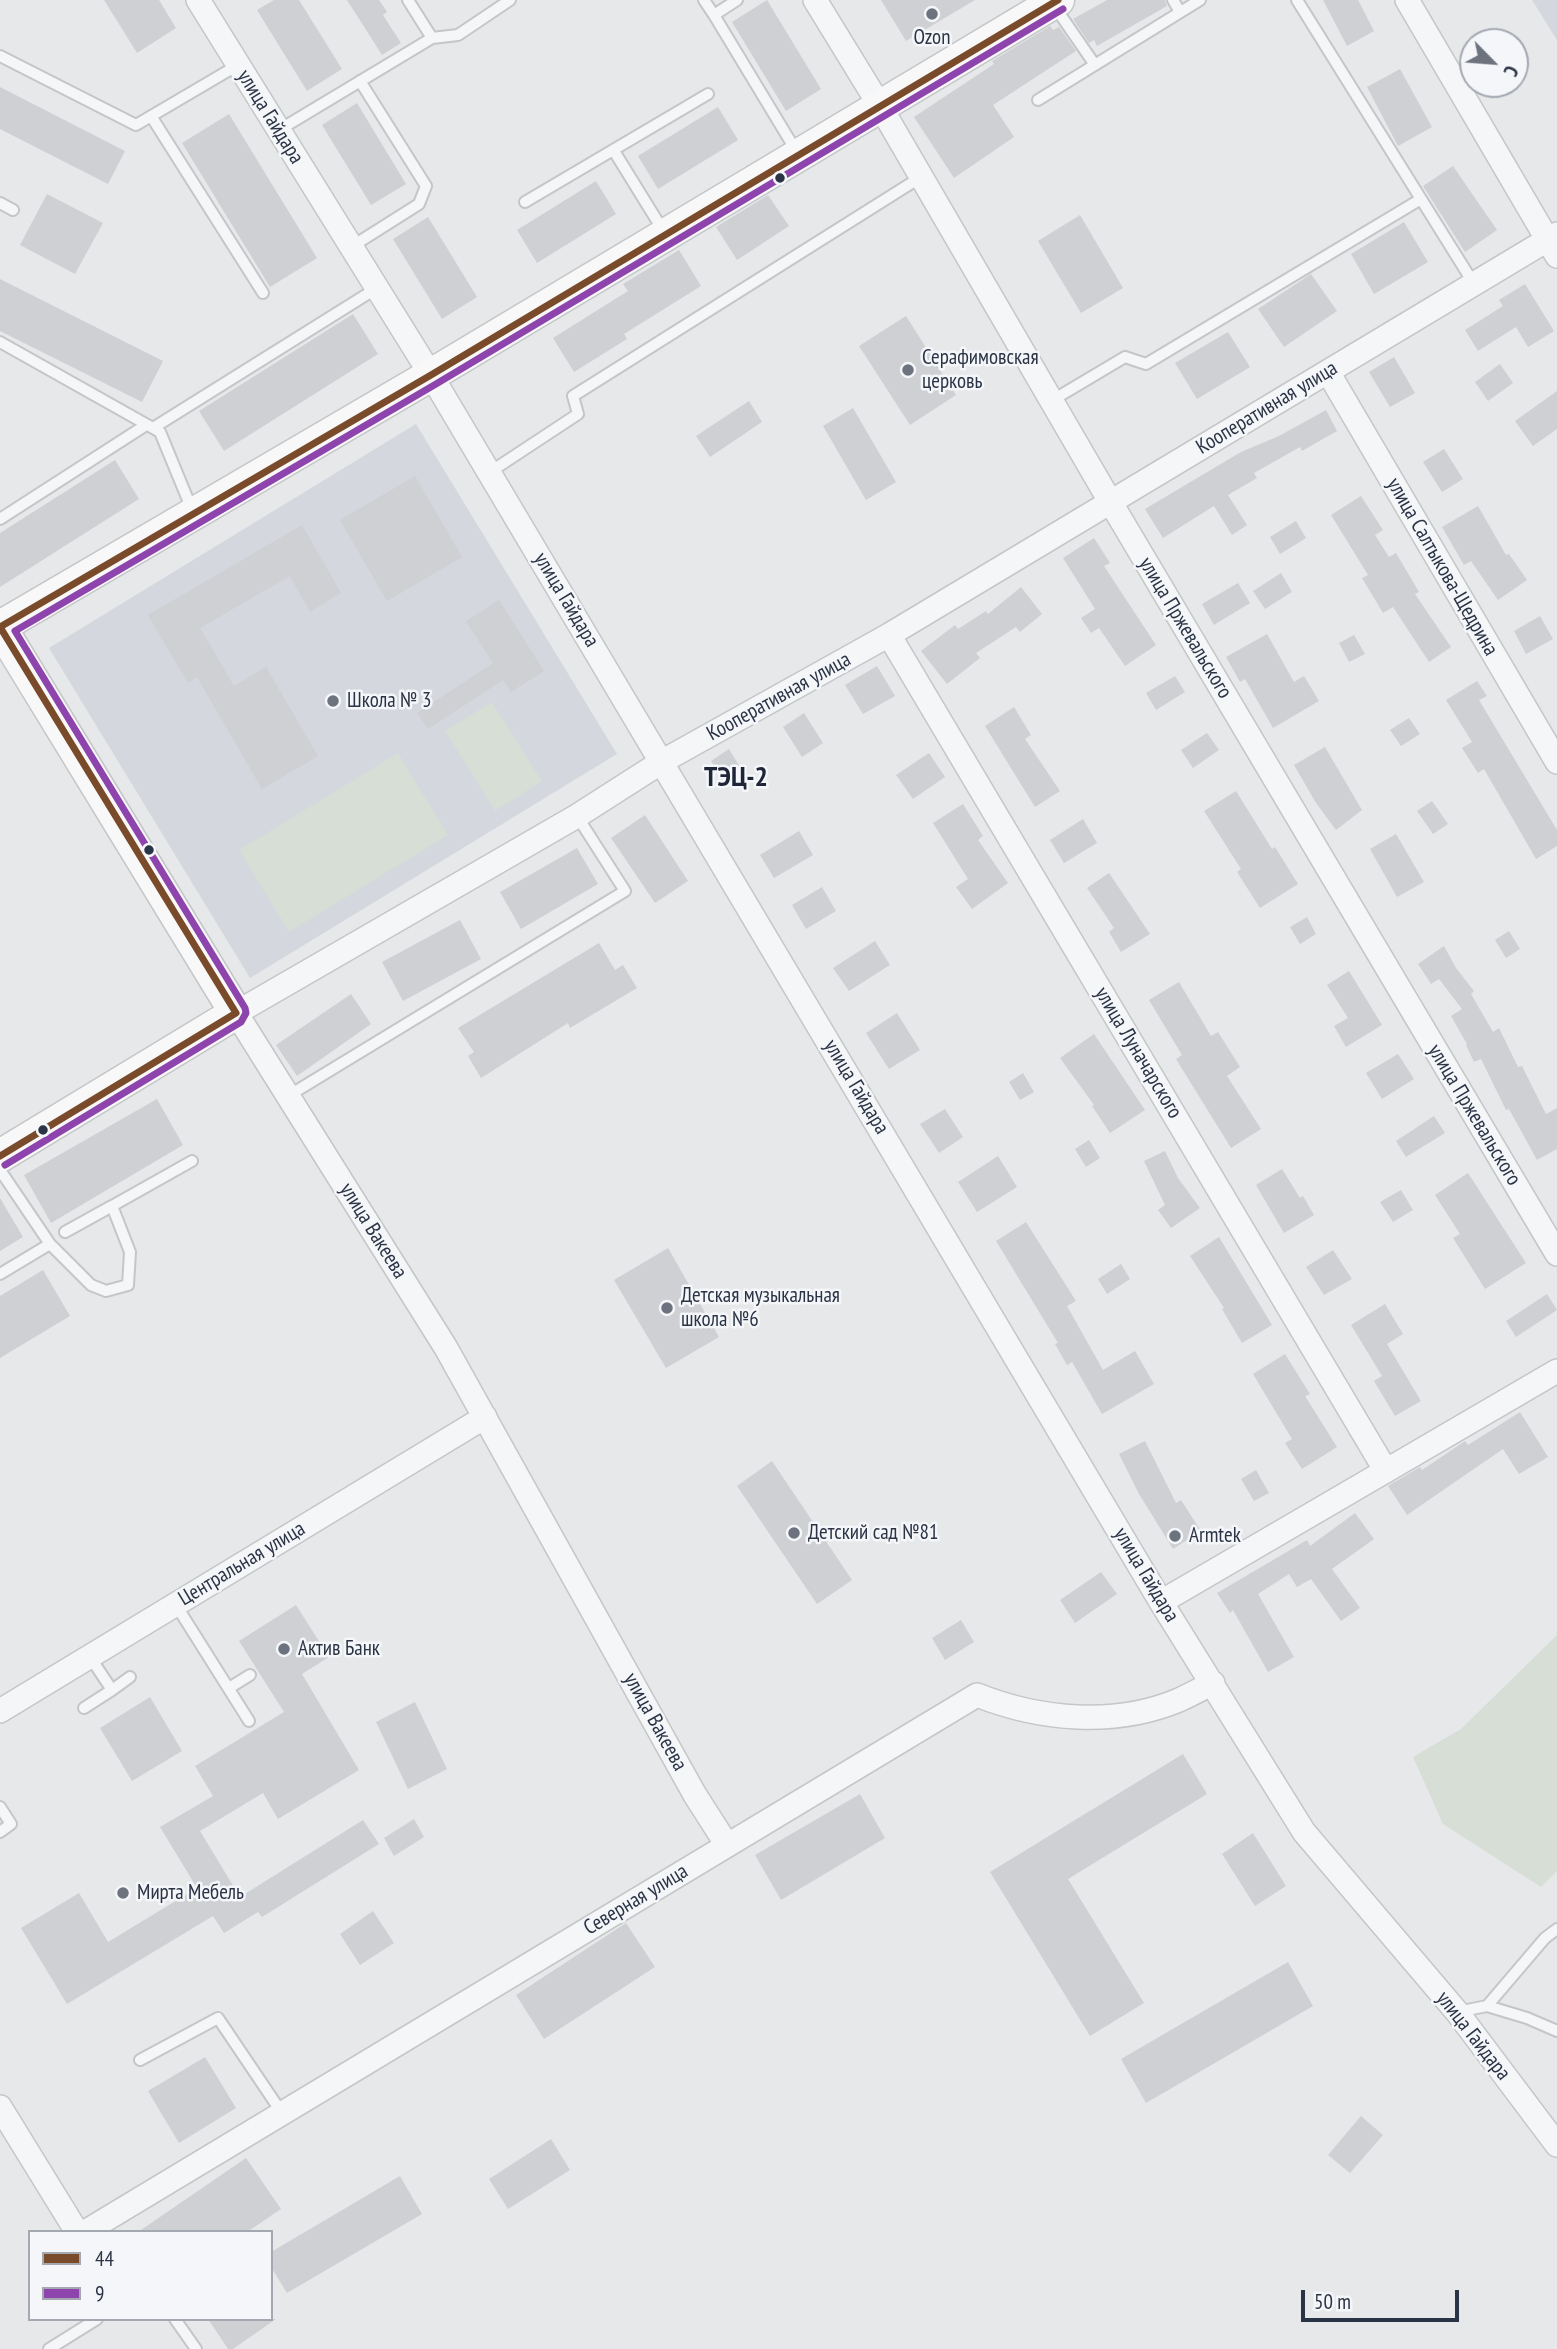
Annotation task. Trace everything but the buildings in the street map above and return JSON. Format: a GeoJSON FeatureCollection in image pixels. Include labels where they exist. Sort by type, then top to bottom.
{"type":"FeatureCollection","features":[{"type":"Feature","properties":{"kind":"street","name":"улица Гайдара"},"geometry":{"type":"LineString","coordinates":[[198,0],[490,472],[1161,1601],[1304,1832],[1457,2012],[1557,2145]]}},
{"type":"Feature","properties":{"kind":"street","name":"улица Пржевальского"},"geometry":{"type":"LineString","coordinates":[[815,0],[1557,1254]]}},
{"type":"Feature","properties":{"kind":"street"},"geometry":{"type":"LineString","coordinates":[[1407,0],[1554,243]]}},
{"type":"Feature","properties":{"kind":"street"},"geometry":{"type":"LineString","coordinates":[[0,627],[431,375],[1055,2]]}},
{"type":"Feature","properties":{"kind":"street","name":"Кооперативная улица"},"geometry":{"type":"LineString","coordinates":[[0,1156],[236,1013],[578,816],[663,761],[889,635],[1474,284],[1554,243]]}},
{"type":"Feature","properties":{"kind":"street","name":"улица Салтыкова-Щедрина"},"geometry":{"type":"LineString","coordinates":[[1328,372],[1557,762]]}},
{"type":"Feature","properties":{"kind":"street","name":"улица Вакеева"},"geometry":{"type":"LineString","coordinates":[[0,627],[236,1013],[446,1348],[695,1795],[727,1845]]}},
{"type":"Feature","properties":{"kind":"street","name":"улица Луначарского"},"geometry":{"type":"LineString","coordinates":[[889,635],[1386,1471]]}},
{"type":"Feature","properties":{"kind":"street"},"geometry":{"type":"LineString","coordinates":[[1161,1601],[1557,1371]]}},
{"type":"Feature","properties":{"kind":"street","name":"Центральная улица"},"geometry":{"type":"LineString","coordinates":[[0,1712],[485,1417]]}},
{"type":"Feature","properties":{"kind":"street","name":"Северная улица"},"geometry":{"type":"LineString","coordinates":[[88,2230],[978,1695],[1008,1707],[1039,1713],[1101,1718],[1156,1707],[1213,1683]]}},
{"type":"Feature","properties":{"kind":"street"},"geometry":{"type":"LineString","coordinates":[[0,2106],[76,2230]]}},
{"type":"Feature","properties":{"kind":"lane"},"geometry":{"type":"LineString","coordinates":[[408,0],[432,38]]}},
{"type":"Feature","properties":{"kind":"lane"},"geometry":{"type":"LineString","coordinates":[[279,130],[432,38],[458,35],[510,0]]}},
{"type":"Feature","properties":{"kind":"lane"},"geometry":{"type":"LineString","coordinates":[[704,0],[799,155]]}},
{"type":"Feature","properties":{"kind":"lane"},"geometry":{"type":"LineString","coordinates":[[714,15],[737,0]]}},
{"type":"Feature","properties":{"kind":"lane"},"geometry":{"type":"LineString","coordinates":[[1172,0],[1180,12]]}},
{"type":"Feature","properties":{"kind":"lane"},"geometry":{"type":"LineString","coordinates":[[1038,100],[1200,0]]}},
{"type":"Feature","properties":{"kind":"lane"},"geometry":{"type":"LineString","coordinates":[[1297,0],[1474,284]]}},
{"type":"Feature","properties":{"kind":"lane"},"geometry":{"type":"LineString","coordinates":[[1055,2],[1095,65]]}},
{"type":"Feature","properties":{"kind":"lane"},"geometry":{"type":"LineString","coordinates":[[0,56],[136,125],[238,65]]}},
{"type":"Feature","properties":{"kind":"lane"},"geometry":{"type":"LineString","coordinates":[[351,247],[419,204],[426,186],[360,81]]}},
{"type":"Feature","properties":{"kind":"lane"},"geometry":{"type":"LineString","coordinates":[[525,202],[708,94]]}},
{"type":"Feature","properties":{"kind":"lane"},"geometry":{"type":"LineString","coordinates":[[151,116],[263,293]]}},
{"type":"Feature","properties":{"kind":"lane"},"geometry":{"type":"LineString","coordinates":[[614,151],[666,235]]}},
{"type":"Feature","properties":{"kind":"lane"},"geometry":{"type":"LineString","coordinates":[[490,472],[578,414],[573,396],[921,177]]}},
{"type":"Feature","properties":{"kind":"lane"},"geometry":{"type":"LineString","coordinates":[[1051,401],[1125,357],[1146,364],[1421,199]]}},
{"type":"Feature","properties":{"kind":"lane"},"geometry":{"type":"LineString","coordinates":[[0,203],[13,209]]}},
{"type":"Feature","properties":{"kind":"lane"},"geometry":{"type":"LineString","coordinates":[[0,519],[377,288]]}},
{"type":"Feature","properties":{"kind":"lane"},"geometry":{"type":"LineString","coordinates":[[0,342],[160,432],[194,514]]}},
{"type":"Feature","properties":{"kind":"lane"},"geometry":{"type":"LineString","coordinates":[[288,1096],[625,891],[578,816]]}},
{"type":"Feature","properties":{"kind":"lane"},"geometry":{"type":"LineString","coordinates":[[65,1232],[192,1161]]}},
{"type":"Feature","properties":{"kind":"lane"},"geometry":{"type":"LineString","coordinates":[[0,1170],[50,1244],[91,1285],[106,1291],[128,1284],[130,1252],[112,1206]]}},
{"type":"Feature","properties":{"kind":"lane"},"geometry":{"type":"LineString","coordinates":[[0,1274],[50,1244]]}},
{"type":"Feature","properties":{"kind":"lane"},"geometry":{"type":"LineString","coordinates":[[176,1605],[249,1720]]}},
{"type":"Feature","properties":{"kind":"lane"},"geometry":{"type":"LineString","coordinates":[[90,1657],[112,1690]]}},
{"type":"Feature","properties":{"kind":"lane"},"geometry":{"type":"LineString","coordinates":[[229,1688],[250,1675]]}},
{"type":"Feature","properties":{"kind":"lane"},"geometry":{"type":"LineString","coordinates":[[84,1708],[131,1677]]}},
{"type":"Feature","properties":{"kind":"lane"},"geometry":{"type":"LineString","coordinates":[[0,1807],[11,1824],[0,1832]]}},
{"type":"Feature","properties":{"kind":"lane"},"geometry":{"type":"LineString","coordinates":[[1487,2006],[1545,1938],[1557,1929]]}},
{"type":"Feature","properties":{"kind":"lane"},"geometry":{"type":"LineString","coordinates":[[1457,2012],[1487,2006],[1527,2018],[1557,2031]]}},
{"type":"Feature","properties":{"kind":"lane"},"geometry":{"type":"LineString","coordinates":[[140,2060],[218,2018],[282,2113]]}},
{"type":"Feature","properties":{"kind":"lane"},"geometry":{"type":"LineString","coordinates":[[49,2349],[94,2321]]}},
{"type":"Feature","properties":{"kind":"lane"},"geometry":{"type":"LineString","coordinates":[[176,2321],[195,2349]]}},
{"type":"Feature","properties":{"kind":"shaded area"},"geometry":{"type":"Polygon","coordinates":[[[1532,0],[1557,0],[1557,40],[1532,0]]]}},
{"type":"Feature","properties":{"kind":"shaded area","name":"Школа № 3"},"geometry":{"type":"Polygon","coordinates":[[[416,424],[617,754],[250,978],[49,648],[416,424]]]}},
{"type":"Feature","properties":{"kind":"shaded area"},"geometry":{"type":"Polygon","coordinates":[[[492,702],[542,781],[495,811],[445,731],[492,702]]]}},
{"type":"Feature","properties":{"kind":"shaded area"},"geometry":{"type":"Polygon","coordinates":[[[398,753],[448,835],[289,932],[239,850],[398,753]]]}},
{"type":"Feature","properties":{"kind":"shaded area"},"geometry":{"type":"Polygon","coordinates":[[[1557,1635],[1557,1871],[1541,1887],[1443,1824],[1413,1757],[1461,1729],[1557,1635]]]}},
{"type":"Feature","properties":{"kind":"transit line","name":"44"},"geometry":{"type":"LineString","coordinates":[[0,627],[431,375],[1058,0]]}},
{"type":"Feature","properties":{"kind":"transit line","name":"9"},"geometry":{"type":"LineString","coordinates":[[5,1165],[241,1022],[246,1013],[15,631],[436,384],[1063,9]]}},
{"type":"Feature","properties":{"kind":"transit line","name":"44"},"geometry":{"type":"LineString","coordinates":[[0,627],[236,1013]]}},
{"type":"Feature","properties":{"kind":"transit line","name":"44"},"geometry":{"type":"LineString","coordinates":[[0,1156],[236,1013]]}},
{"type":"Feature","properties":{"kind":"place","name":"Ozon"},"geometry":{"type":"Point","coordinates":[932,14]}},
{"type":"Feature","properties":{"kind":"place","name":"Серафимовская церковь"},"geometry":{"type":"Point","coordinates":[908,370]}},
{"type":"Feature","properties":{"kind":"place","name":"Школа № 3"},"geometry":{"type":"Point","coordinates":[333,701]}},
{"type":"Feature","properties":{"kind":"place","name":"Детская музыкальная школа №6"},"geometry":{"type":"Point","coordinates":[667,1308]}},
{"type":"Feature","properties":{"kind":"place","name":"Детский сад №81"},"geometry":{"type":"Point","coordinates":[794,1533]}},
{"type":"Feature","properties":{"kind":"place","name":"Armtek"},"geometry":{"type":"Point","coordinates":[1175,1536]}},
{"type":"Feature","properties":{"kind":"place","name":"Актив Банк"},"geometry":{"type":"Point","coordinates":[284,1649]}},
{"type":"Feature","properties":{"kind":"place","name":"Мирта Мебель"},"geometry":{"type":"Point","coordinates":[123,1893]}},
{"type":"Feature","properties":{"kind":"district","name":"ТЭЦ-2"},"geometry":{"type":"Point","coordinates":[736,778]}}]}
